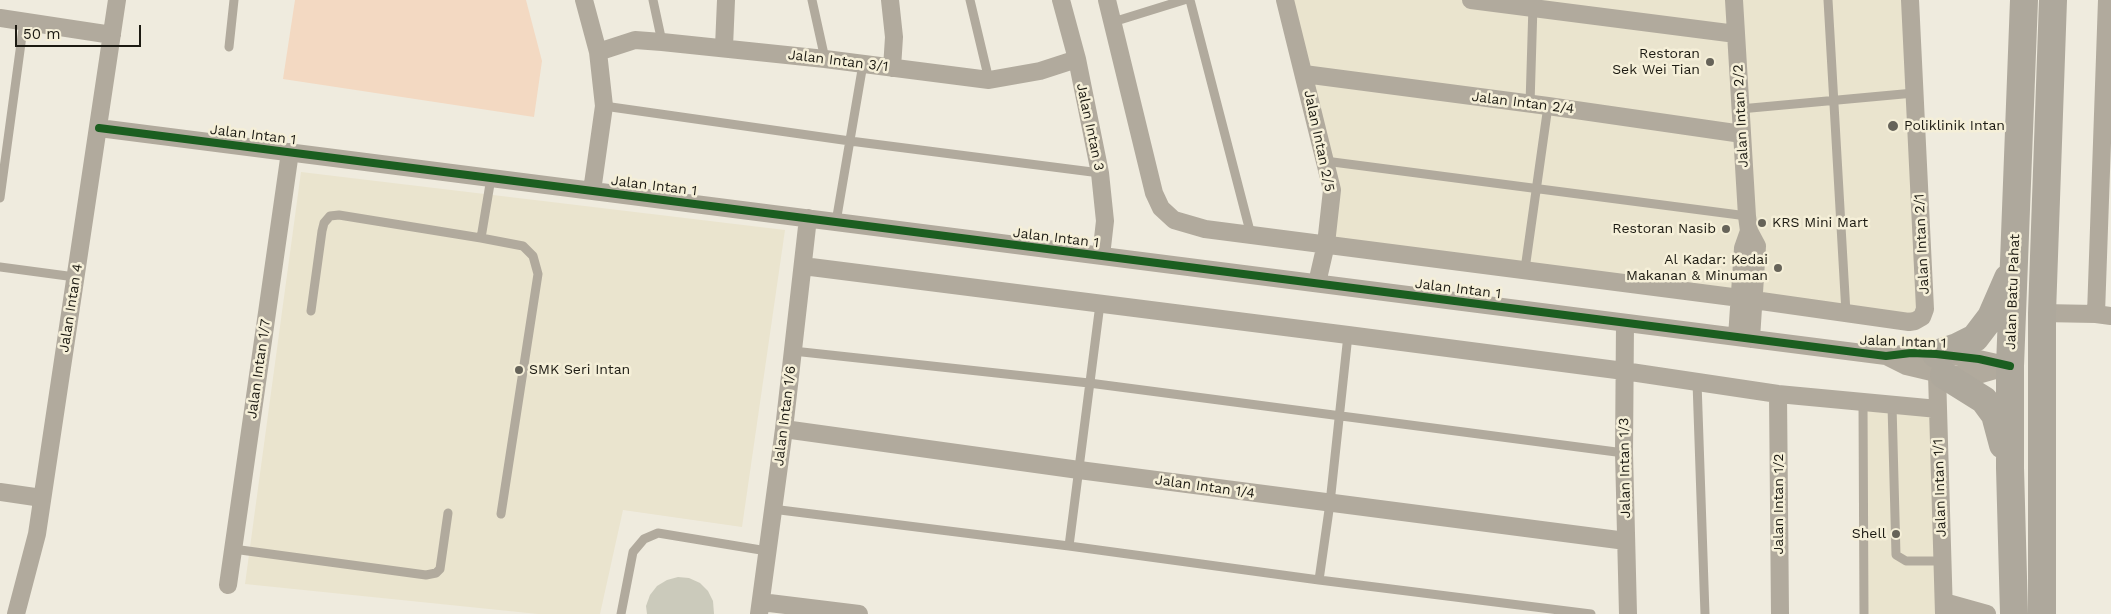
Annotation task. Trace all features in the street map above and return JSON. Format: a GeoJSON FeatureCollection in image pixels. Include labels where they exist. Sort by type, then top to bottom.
{"type":"FeatureCollection","features":[{"type":"Feature","properties":{"kind":"highway","name":"Jalan Batu Pahat"},"geometry":{"type":"LineString","coordinates":[[2014,614],[2010,468],[2010,366],[2024,0]]}},
{"type":"Feature","properties":{"kind":"highway"},"geometry":{"type":"LineString","coordinates":[[2042,614],[2043,309],[2053,0]]}},
{"type":"Feature","properties":{"kind":"highway"},"geometry":{"type":"LineString","coordinates":[[2010,468],[1995,415],[1984,400],[1939,367],[1957,347],[1975,338],[1991,317],[2015,263]]}},
{"type":"Feature","properties":{"kind":"highway"},"geometry":{"type":"LineString","coordinates":[[2042,416],[2031,388],[2010,366],[2043,309]]}},
{"type":"Feature","properties":{"kind":"street","name":"Jalan Intan 4"},"geometry":{"type":"LineString","coordinates":[[16,614],[37,534],[117,0]]}},
{"type":"Feature","properties":{"kind":"street"},"geometry":{"type":"LineString","coordinates":[[584,0],[598,52],[604,106],[592,191]]}},
{"type":"Feature","properties":{"kind":"street"},"geometry":{"type":"LineString","coordinates":[[724,47],[726,0]]}},
{"type":"Feature","properties":{"kind":"street"},"geometry":{"type":"LineString","coordinates":[[890,0],[894,37],[892,68]]}},
{"type":"Feature","properties":{"kind":"street","name":"Jalan Intan 3"},"geometry":{"type":"LineString","coordinates":[[1061,0],[1076,59],[1100,173],[1105,221],[1101,256]]}},
{"type":"Feature","properties":{"kind":"street","name":"Jalan Intan 1"},"geometry":{"type":"LineString","coordinates":[[1107,0],[1154,193],[1160,208],[1174,220],[1205,229],[1747,299]]}},
{"type":"Feature","properties":{"kind":"street","name":"Jalan Intan 2/5"},"geometry":{"type":"LineString","coordinates":[[1285,0],[1332,190],[1326,244],[1317,284]]}},
{"type":"Feature","properties":{"kind":"street"},"geometry":{"type":"LineString","coordinates":[[1471,0],[1533,4],[1736,34]]}},
{"type":"Feature","properties":{"kind":"street","name":"Jalan Intan 2/2"},"geometry":{"type":"LineString","coordinates":[[1734,0],[1748,224],[1743,248],[1747,299],[1744,338]]}},
{"type":"Feature","properties":{"kind":"street","name":"Jalan Intan 2/1"},"geometry":{"type":"LineString","coordinates":[[1747,299],[1909,322],[1915,321],[1922,316],[1925,309],[1910,0]]}},
{"type":"Feature","properties":{"kind":"street"},"geometry":{"type":"LineString","coordinates":[[2043,309],[2104,315],[2108,80],[2107,0]]}},
{"type":"Feature","properties":{"kind":"street"},"geometry":{"type":"LineString","coordinates":[[0,18],[112,34]]}},
{"type":"Feature","properties":{"kind":"street","name":"Jalan Intan 3/1"},"geometry":{"type":"LineString","coordinates":[[598,52],[635,40],[724,47],[989,80],[1040,71],[1076,59]]}},
{"type":"Feature","properties":{"kind":"street","name":"Jalan Intan 2/4"},"geometry":{"type":"LineString","coordinates":[[1304,74],[1742,134]]}},
{"type":"Feature","properties":{"kind":"street","name":"Jalan Intan 1"},"geometry":{"type":"LineString","coordinates":[[99,128],[1886,356],[1911,353],[1939,367],[1979,359],[2010,366]]}},
{"type":"Feature","properties":{"kind":"street","name":"Jalan Intan 1/7"},"geometry":{"type":"LineString","coordinates":[[228,585],[290,152]]}},
{"type":"Feature","properties":{"kind":"street","name":"Jalan Intan 1/6"},"geometry":{"type":"LineString","coordinates":[[760,608],[784,429],[808,218]]}},
{"type":"Feature","properties":{"kind":"street"},"geometry":{"type":"LineString","coordinates":[[803,266],[1348,335],[1778,394],[1938,409]]}},
{"type":"Feature","properties":{"kind":"street","name":"Jalan Intan 1/3"},"geometry":{"type":"LineString","coordinates":[[1625,323],[1624,453],[1628,614]]}},
{"type":"Feature","properties":{"kind":"street","name":"Jalan Intan 1/1"},"geometry":{"type":"LineString","coordinates":[[1939,367],[1938,409],[1944,608]]}},
{"type":"Feature","properties":{"kind":"street","name":"Jalan Intan 1/2"},"geometry":{"type":"LineString","coordinates":[[1778,394],[1780,614]]}},
{"type":"Feature","properties":{"kind":"street","name":"Jalan Intan 1/4"},"geometry":{"type":"LineString","coordinates":[[784,429],[1079,470],[1626,541]]}},
{"type":"Feature","properties":{"kind":"street"},"geometry":{"type":"LineString","coordinates":[[0,492],[42,498]]}},
{"type":"Feature","properties":{"kind":"street"},"geometry":{"type":"LineString","coordinates":[[760,608],[859,614]]}},
{"type":"Feature","properties":{"kind":"street"},"geometry":{"type":"LineString","coordinates":[[1944,608],[1987,614]]}},
{"type":"Feature","properties":{"kind":"lane"},"geometry":{"type":"LineString","coordinates":[[229,47],[234,0]]}},
{"type":"Feature","properties":{"kind":"lane"},"geometry":{"type":"LineString","coordinates":[[653,0],[662,42]]}},
{"type":"Feature","properties":{"kind":"lane"},"geometry":{"type":"LineString","coordinates":[[812,0],[825,59]]}},
{"type":"Feature","properties":{"kind":"lane"},"geometry":{"type":"LineString","coordinates":[[970,0],[989,80]]}},
{"type":"Feature","properties":{"kind":"lane"},"geometry":{"type":"LineString","coordinates":[[1113,22],[1184,0]]}},
{"type":"Feature","properties":{"kind":"lane"},"geometry":{"type":"LineString","coordinates":[[1190,0],[1250,234]]}},
{"type":"Feature","properties":{"kind":"lane"},"geometry":{"type":"LineString","coordinates":[[1828,0],[1846,313]]}},
{"type":"Feature","properties":{"kind":"lane"},"geometry":{"type":"LineString","coordinates":[[1525,269],[1536,188],[1539,105],[1533,4]]}},
{"type":"Feature","properties":{"kind":"lane"},"geometry":{"type":"LineString","coordinates":[[0,198],[24,21]]}},
{"type":"Feature","properties":{"kind":"lane"},"geometry":{"type":"LineString","coordinates":[[836,222],[862,64]]}},
{"type":"Feature","properties":{"kind":"lane"},"geometry":{"type":"LineString","coordinates":[[1740,110],[1914,94]]}},
{"type":"Feature","properties":{"kind":"lane"},"geometry":{"type":"LineString","coordinates":[[604,106],[850,141],[1100,173]]}},
{"type":"Feature","properties":{"kind":"lane"},"geometry":{"type":"LineString","coordinates":[[1325,161],[1536,188],[1748,224]]}},
{"type":"Feature","properties":{"kind":"lane"},"geometry":{"type":"LineString","coordinates":[[481,238],[490,178]]}},
{"type":"Feature","properties":{"kind":"lane"},"geometry":{"type":"LineString","coordinates":[[311,311],[322,231],[324,222],[330,216],[339,215],[523,246],[534,256],[538,274],[501,514]]}},
{"type":"Feature","properties":{"kind":"lane"},"geometry":{"type":"LineString","coordinates":[[0,267],[75,277]]}},
{"type":"Feature","properties":{"kind":"lane"},"geometry":{"type":"LineString","coordinates":[[1068,546],[1100,304]]}},
{"type":"Feature","properties":{"kind":"lane"},"geometry":{"type":"LineString","coordinates":[[1319,580],[1330,503],[1338,414],[1348,335]]}},
{"type":"Feature","properties":{"kind":"lane"},"geometry":{"type":"LineString","coordinates":[[793,351],[1089,383],[1338,414],[1624,453]]}},
{"type":"Feature","properties":{"kind":"lane"},"geometry":{"type":"LineString","coordinates":[[1697,382],[1705,614]]}},
{"type":"Feature","properties":{"kind":"lane"},"geometry":{"type":"LineString","coordinates":[[1863,403],[1864,614]]}},
{"type":"Feature","properties":{"kind":"lane"},"geometry":{"type":"LineString","coordinates":[[1892,405],[1896,555],[1906,561],[1942,561]]}},
{"type":"Feature","properties":{"kind":"lane"},"geometry":{"type":"LineString","coordinates":[[772,510],[1068,546],[1591,614]]}},
{"type":"Feature","properties":{"kind":"lane"},"geometry":{"type":"LineString","coordinates":[[233,549],[426,575],[436,573],[440,569],[448,513]]}},
{"type":"Feature","properties":{"kind":"lane"},"geometry":{"type":"LineString","coordinates":[[621,614],[633,552],[644,539],[658,533],[767,551]]}},
{"type":"Feature","properties":{"kind":"shaded area"},"geometry":{"type":"Polygon","coordinates":[[[295,0],[526,0],[542,61],[534,117],[283,79],[295,0]]]}},
{"type":"Feature","properties":{"kind":"shaded area"},"geometry":{"type":"Polygon","coordinates":[[[1278,0],[1916,0],[1917,328],[1318,250],[1325,190],[1278,0]]]}},
{"type":"Feature","properties":{"kind":"shaded area","name":"SMK Seri Intan"},"geometry":{"type":"Polygon","coordinates":[[[301,172],[785,230],[742,527],[623,510],[600,614],[538,614],[245,584],[301,172]]]}},
{"type":"Feature","properties":{"kind":"shaded area"},"geometry":{"type":"Polygon","coordinates":[[[1859,409],[1931,416],[1938,614],[1860,614],[1859,409]]]}},
{"type":"Feature","properties":{"kind":"building"},"geometry":{"type":"Polygon","coordinates":[[[678,577],[689,578],[700,583],[708,591],[713,601],[714,614],[647,614],[646,606],[650,595],[657,586],[667,580],[678,577]]]}},
{"type":"Feature","properties":{"kind":"cycle path"},"geometry":{"type":"LineString","coordinates":[[99,128],[1886,356],[1911,353],[1936,354],[1979,359],[2010,366]]}},
{"type":"Feature","properties":{"kind":"place","name":"Restoran Sek Wei Tian"},"geometry":{"type":"Point","coordinates":[1710,62]}},
{"type":"Feature","properties":{"kind":"place","name":"Poliklinik Intan"},"geometry":{"type":"Point","coordinates":[1893,126]}},
{"type":"Feature","properties":{"kind":"place","name":"KRS Mini Mart"},"geometry":{"type":"Point","coordinates":[1762,223]}},
{"type":"Feature","properties":{"kind":"place","name":"Restoran Nasib"},"geometry":{"type":"Point","coordinates":[1726,229]}},
{"type":"Feature","properties":{"kind":"place","name":"Al Kadar: Kedai Makanan & Minuman"},"geometry":{"type":"Point","coordinates":[1778,268]}},
{"type":"Feature","properties":{"kind":"place","name":"SMK Seri Intan"},"geometry":{"type":"Point","coordinates":[519,370]}},
{"type":"Feature","properties":{"kind":"place","name":"Shell"},"geometry":{"type":"Point","coordinates":[1896,534]}}]}
